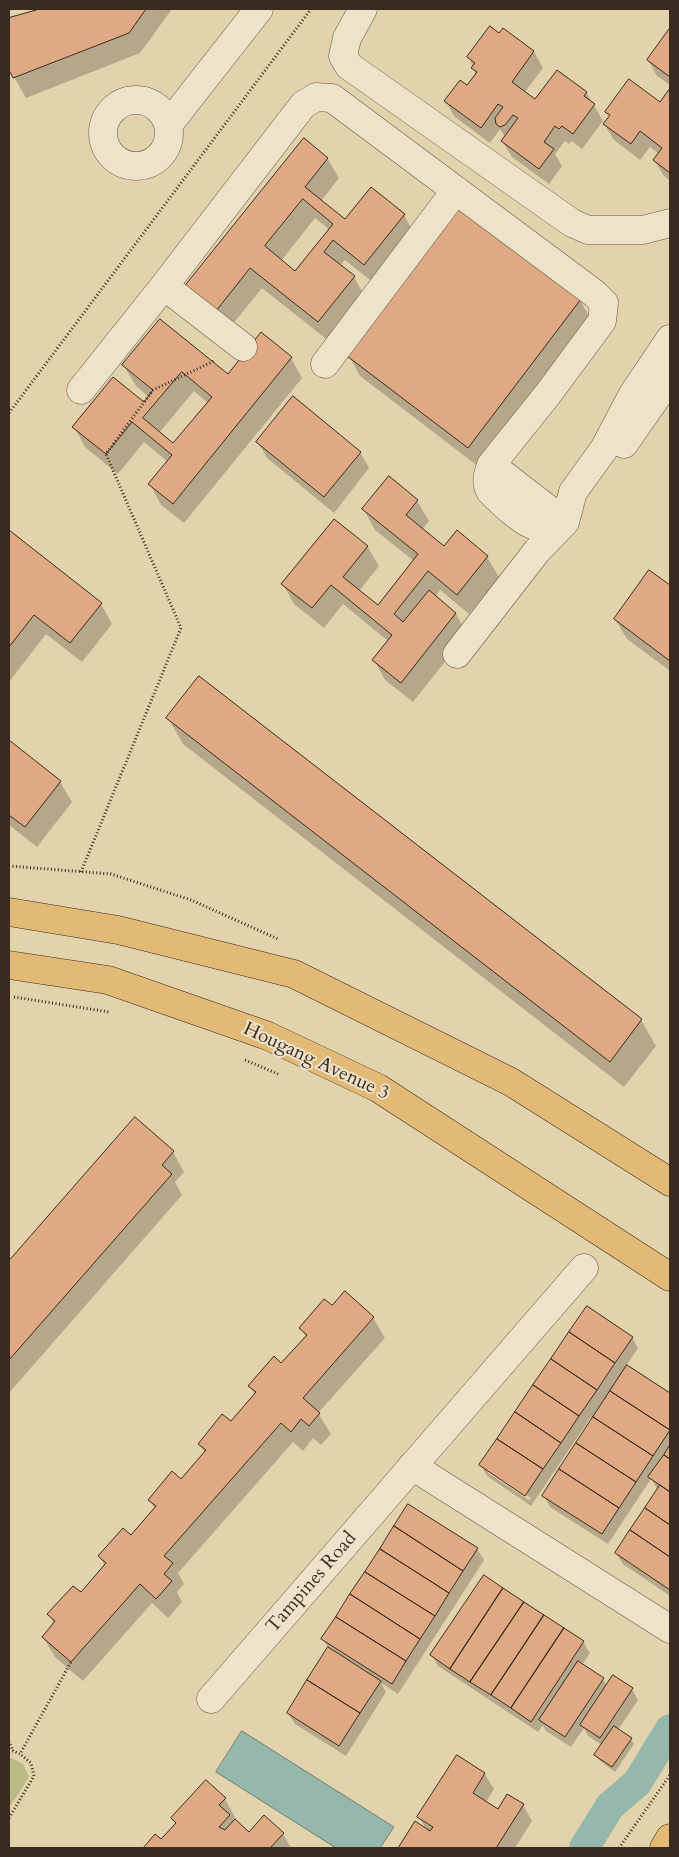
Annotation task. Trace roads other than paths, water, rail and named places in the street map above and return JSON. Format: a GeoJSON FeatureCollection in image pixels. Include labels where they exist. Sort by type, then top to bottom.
{"type":"FeatureCollection","features":[{"type":"Feature","properties":{"kind":"main road"},"geometry":{"type":"LineString","coordinates":[[9,912],[118,930],[294,974],[511,1082],[670,1182]]}},
{"type":"Feature","properties":{"kind":"main road","name":"Hougang Avenue 3"},"geometry":{"type":"LineString","coordinates":[[9,965],[108,980],[268,1036],[358,1077],[394,1098],[670,1277]]}},
{"type":"Feature","properties":{"kind":"main road"},"geometry":{"type":"LineString","coordinates":[[664,1848],[670,1838]]}},
{"type":"Feature","properties":{"kind":"street"},"geometry":{"type":"LineString","coordinates":[[168,125],[259,9]]}},
{"type":"Feature","properties":{"kind":"street"},"geometry":{"type":"LineString","coordinates":[[363,9],[347,38],[343,56],[350,66],[572,223],[588,230],[643,230],[670,223]]}},
{"type":"Feature","properties":{"kind":"street"},"geometry":{"type":"LineString","coordinates":[[81,390],[304,105],[316,97],[332,98],[595,294],[604,303],[602,322],[542,402],[491,465],[561,519]]}},
{"type":"Feature","properties":{"kind":"street"},"geometry":{"type":"LineString","coordinates":[[324,364],[456,190]]}},
{"type":"Feature","properties":{"kind":"street"},"geometry":{"type":"LineString","coordinates":[[164,286],[243,347]]}},
{"type":"Feature","properties":{"kind":"street"},"geometry":{"type":"LineString","coordinates":[[457,654],[561,519],[568,514],[570,500],[576,487],[604,449],[633,394],[670,339]]}},
{"type":"Feature","properties":{"kind":"street"},"geometry":{"type":"LineString","coordinates":[[576,487],[588,495],[670,378]]}},
{"type":"Feature","properties":{"kind":"street","name":"Tampines Road"},"geometry":{"type":"LineString","coordinates":[[211,1699],[584,1268]]}},
{"type":"Feature","properties":{"kind":"street"},"geometry":{"type":"LineString","coordinates":[[412,1466],[670,1629]]}},
{"type":"Feature","properties":{"kind":"water"},"geometry":{"type":"Polygon","coordinates":[[[242,1731],[394,1827],[380,1848],[336,1848],[216,1772],[242,1731]]]}},
{"type":"Feature","properties":{"kind":"waterway"},"geometry":{"type":"LineString","coordinates":[[584,1848],[610,1806],[637,1783],[670,1729]]}}]}
